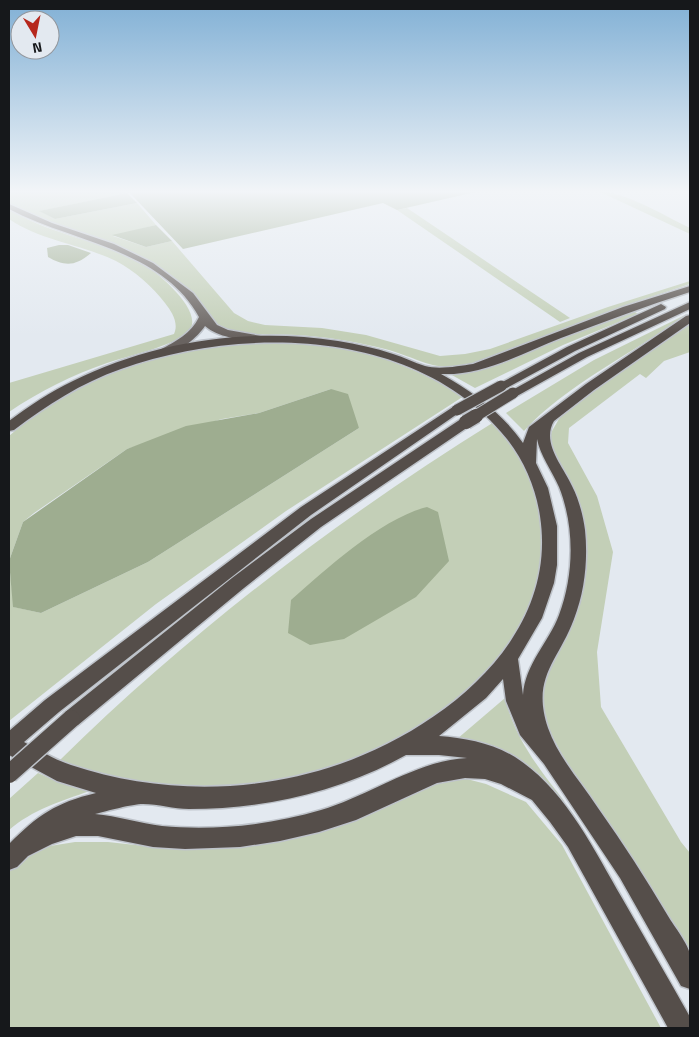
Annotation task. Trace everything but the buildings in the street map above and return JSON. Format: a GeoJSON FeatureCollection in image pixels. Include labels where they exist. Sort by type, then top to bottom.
{"type":"FeatureCollection","features":[{"type":"Feature","properties":{"kind":"highway"},"geometry":{"type":"LineString","coordinates":[[422,369],[452,371],[476,367],[627,309],[690,289]]}},
{"type":"Feature","properties":{"kind":"highway"},"geometry":{"type":"LineString","coordinates":[[9,774],[71,719],[238,583],[501,386],[589,340],[690,295]]}},
{"type":"Feature","properties":{"kind":"highway"},"geometry":{"type":"LineString","coordinates":[[9,427],[62,392],[99,373],[164,352],[212,343],[261,339],[302,340],[346,346],[390,357],[422,369],[467,395],[493,416],[516,441],[530,464],[542,491],[550,537],[550,554],[544,588],[538,606],[509,659],[464,706],[436,727],[404,747],[340,774],[269,792],[236,796],[195,797],[142,794],[80,780],[50,768],[9,744],[52,706],[306,511],[462,416],[513,393],[583,355],[690,305]]}},
{"type":"Feature","properties":{"kind":"highway"},"geometry":{"type":"LineString","coordinates":[[530,464],[531,434],[590,387],[690,318]]}},
{"type":"Feature","properties":{"kind":"highway"},"geometry":{"type":"LineString","coordinates":[[549,418],[544,428],[544,444],[562,479],[573,507],[577,525],[579,556],[576,581],[568,613],[563,627],[538,671],[533,686],[534,714],[551,758]]}},
{"type":"Feature","properties":{"kind":"highway"},"geometry":{"type":"LineString","coordinates":[[509,659],[516,701],[521,718],[534,739],[551,758],[628,870],[690,977]]}},
{"type":"Feature","properties":{"kind":"highway"},"geometry":{"type":"LineString","coordinates":[[404,747],[452,746],[482,752],[515,768],[539,792],[576,839],[682,1028]]}},
{"type":"Feature","properties":{"kind":"highway"},"geometry":{"type":"LineString","coordinates":[[15,853],[44,836],[84,825],[168,838],[232,837],[279,830],[354,810],[413,782],[452,769],[478,768],[491,771],[510,777],[539,792]]}},
{"type":"Feature","properties":{"kind":"highway"},"geometry":{"type":"LineString","coordinates":[[15,853],[44,825],[58,818],[88,806],[142,794]]}},
{"type":"Feature","properties":{"kind":"main road"},"geometry":{"type":"LineString","coordinates":[[90,239],[123,251],[146,262],[167,276],[190,297],[204,317],[215,328],[261,339]]}},
{"type":"Feature","properties":{"kind":"main road"},"geometry":{"type":"LineString","coordinates":[[164,352],[192,336],[200,328],[204,317]]}},
{"type":"Feature","properties":{"kind":"main road"},"geometry":{"type":"LineString","coordinates":[[9,423],[26,414]]}},
{"type":"Feature","properties":{"kind":"green space"},"geometry":{"type":"Polygon","coordinates":[[[56,239],[82,239],[126,255],[142,263],[178,294],[191,314],[192,324],[188,332],[172,342],[107,363],[69,378],[44,390],[9,412],[9,383],[174,334],[176,326],[168,306],[143,279],[116,261],[56,239]]]}},
{"type":"Feature","properties":{"kind":"green space"},"geometry":{"type":"Polygon","coordinates":[[[100,239],[123,239],[146,247],[172,241],[234,313],[248,321],[265,325],[322,328],[366,335],[440,356],[490,349],[608,307],[690,281],[690,284],[624,306],[473,363],[448,367],[437,366],[385,349],[338,339],[300,335],[253,334],[223,330],[209,320],[184,288],[171,275],[133,252],[100,239]]]}},
{"type":"Feature","properties":{"kind":"green space"},"geometry":{"type":"Polygon","coordinates":[[[124,239],[170,239],[172,241],[146,247],[124,239]]]}},
{"type":"Feature","properties":{"kind":"green space"},"geometry":{"type":"Polygon","coordinates":[[[174,239],[225,239],[183,249],[174,239]]]}},
{"type":"Feature","properties":{"kind":"green space"},"geometry":{"type":"Polygon","coordinates":[[[440,239],[454,239],[570,318],[560,322],[440,239]]]}},
{"type":"Feature","properties":{"kind":"green space"},"geometry":{"type":"Polygon","coordinates":[[[68,245],[91,253],[80,261],[65,264],[48,257],[47,248],[68,245]]]}},
{"type":"Feature","properties":{"kind":"green space"},"geometry":{"type":"Polygon","coordinates":[[[632,310],[638,314],[563,345],[475,388],[450,374],[460,374],[478,369],[632,310]]]}},
{"type":"Feature","properties":{"kind":"green space"},"geometry":{"type":"Polygon","coordinates":[[[687,314],[580,384],[541,414],[524,431],[506,413],[594,360],[687,314]]]}},
{"type":"Feature","properties":{"kind":"green space"},"geometry":{"type":"Polygon","coordinates":[[[690,324],[690,352],[664,361],[646,378],[640,374],[569,428],[568,443],[597,496],[613,552],[597,652],[601,707],[681,842],[690,853],[690,963],[564,758],[550,732],[539,700],[544,673],[584,556],[585,530],[569,478],[551,448],[550,438],[552,431],[563,412],[690,324]]]}},
{"type":"Feature","properties":{"kind":"green space"},"geometry":{"type":"Polygon","coordinates":[[[282,342],[326,345],[367,353],[417,371],[464,396],[286,511],[156,604],[9,721],[9,563],[14,607],[41,613],[148,562],[359,428],[331,389],[259,413],[222,419],[127,449],[23,522],[9,561],[9,436],[57,400],[110,373],[138,363],[166,355],[225,344],[282,342]]]}},
{"type":"Feature","properties":{"kind":"green space"},"geometry":{"type":"Polygon","coordinates":[[[331,389],[348,394],[359,428],[148,562],[41,613],[13,607],[9,561],[23,522],[127,449],[186,426],[259,413],[331,389]]]}},
{"type":"Feature","properties":{"kind":"green space"},"geometry":{"type":"Polygon","coordinates":[[[494,422],[524,466],[537,496],[541,538],[536,587],[518,632],[489,671],[453,705],[410,733],[365,755],[317,772],[271,782],[238,786],[203,787],[136,783],[107,776],[60,760],[161,666],[268,579],[379,498],[494,422]]]}},
{"type":"Feature","properties":{"kind":"green space"},"geometry":{"type":"Polygon","coordinates":[[[427,507],[438,512],[449,561],[416,597],[344,639],[310,645],[288,633],[291,600],[373,533],[410,513],[427,507]]]}},
{"type":"Feature","properties":{"kind":"green space"},"geometry":{"type":"Polygon","coordinates":[[[505,698],[515,727],[529,753],[565,802],[536,778],[457,739],[505,698]]]}},
{"type":"Feature","properties":{"kind":"green space"},"geometry":{"type":"Polygon","coordinates":[[[38,773],[61,783],[90,791],[58,802],[37,812],[9,830],[9,799],[38,773]]]}},
{"type":"Feature","properties":{"kind":"green space"},"geometry":{"type":"Polygon","coordinates":[[[463,778],[486,784],[526,802],[562,845],[661,1028],[9,1028],[9,871],[26,858],[50,846],[75,842],[108,842],[163,848],[238,844],[439,780],[463,778]]]}}]}
